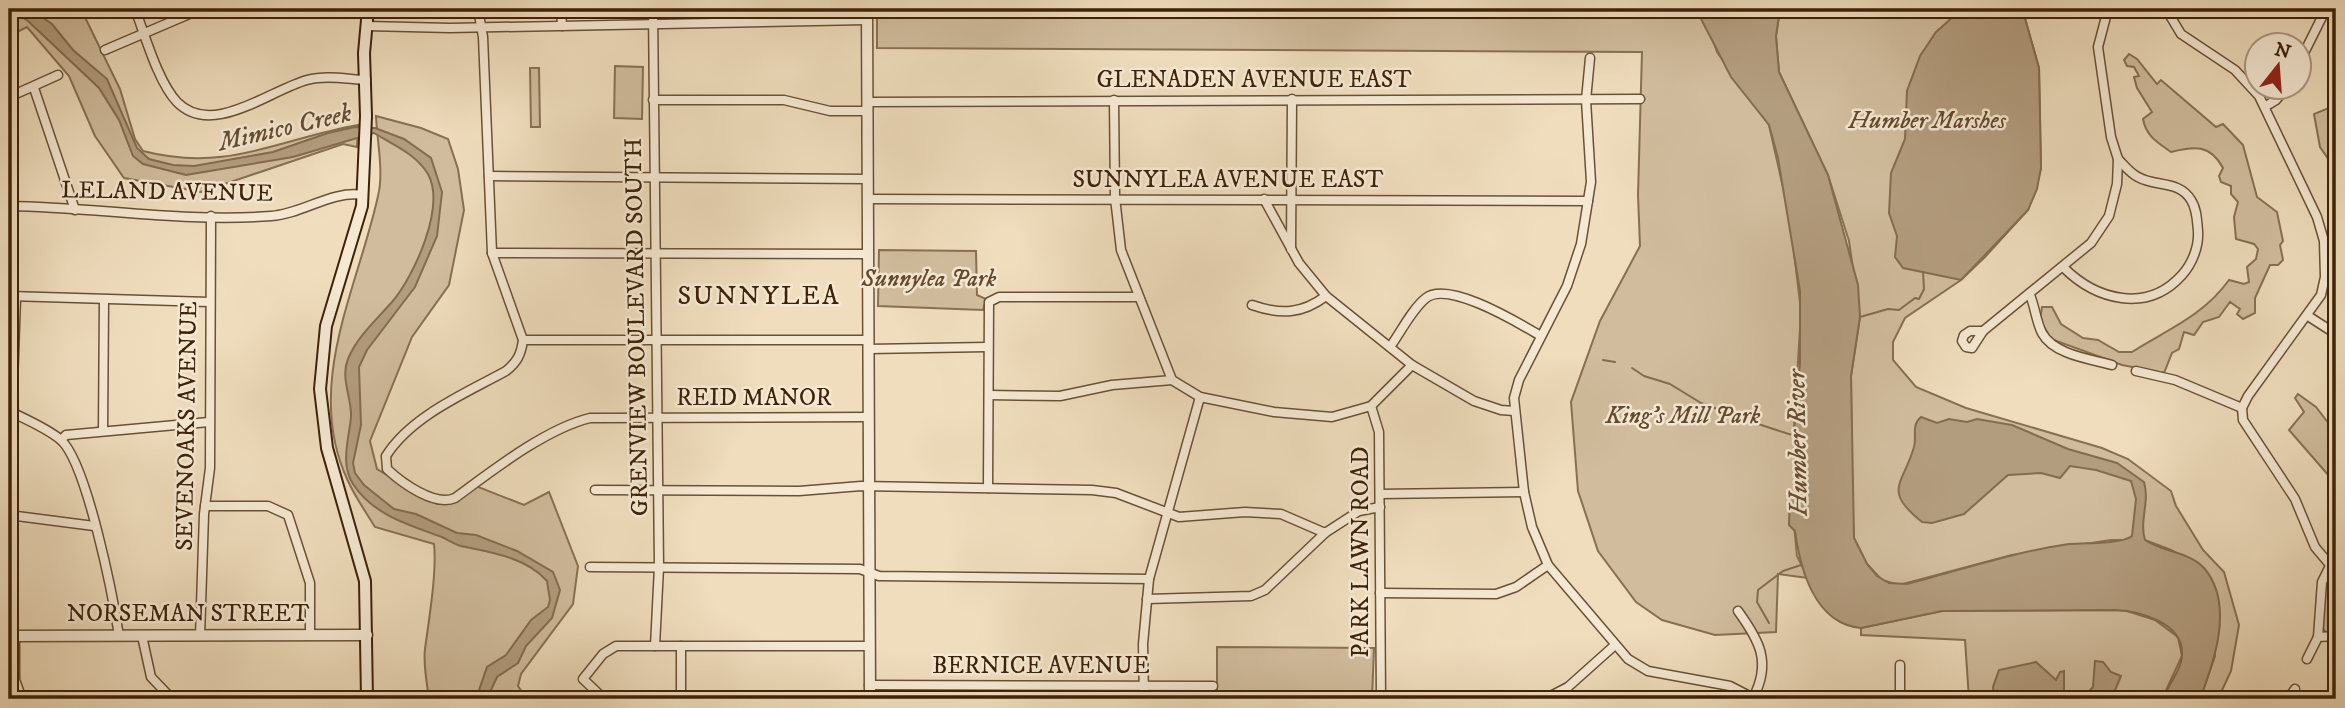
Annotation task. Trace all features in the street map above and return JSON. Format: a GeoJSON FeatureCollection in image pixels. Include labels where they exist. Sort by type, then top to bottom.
{"type":"FeatureCollection","features":[{"type":"Feature","properties":{"kind":"main road"},"geometry":{"type":"LineString","coordinates":[[367,699],[365,581],[327,448],[320,388],[326,326],[357,228],[363,195],[368,9]]}},
{"type":"Feature","properties":{"kind":"street"},"geometry":{"type":"LineString","coordinates":[[135,9],[174,99],[190,111],[205,115],[228,112],[312,79],[366,80]]}},
{"type":"Feature","properties":{"kind":"street"},"geometry":{"type":"LineString","coordinates":[[105,50],[201,9]]}},
{"type":"Feature","properties":{"kind":"street"},"geometry":{"type":"LineString","coordinates":[[478,9],[492,253],[523,340],[987,347]]}},
{"type":"Feature","properties":{"kind":"street"},"geometry":{"type":"LineString","coordinates":[[561,9],[562,26]]}},
{"type":"Feature","properties":{"kind":"street","name":"GRENVIEW BOULEVARD SOUTH"},"geometry":{"type":"LineString","coordinates":[[653,9],[659,567],[655,646]]}},
{"type":"Feature","properties":{"kind":"street"},"geometry":{"type":"LineString","coordinates":[[867,9],[870,699]]}},
{"type":"Feature","properties":{"kind":"street"},"geometry":{"type":"LineString","coordinates":[[2166,9],[2181,34],[2235,70],[2266,106],[2317,217],[2324,241],[2324,286],[2308,316],[2266,369],[2242,408],[2243,420],[2295,499],[2311,541],[2333,569],[2322,582],[2318,637],[2307,659]]}},
{"type":"Feature","properties":{"kind":"street"},"geometry":{"type":"LineString","coordinates":[[2314,33],[2326,9]]}},
{"type":"Feature","properties":{"kind":"street"},"geometry":{"type":"LineString","coordinates":[[1983,331],[2030,295],[2099,234],[2109,215],[2118,159],[2099,66],[2098,47],[2105,10]]}},
{"type":"Feature","properties":{"kind":"street"},"geometry":{"type":"LineString","coordinates":[[367,31],[866,20]]}},
{"type":"Feature","properties":{"kind":"street"},"geometry":{"type":"LineString","coordinates":[[1590,58],[1586,100],[1591,165],[1588,201],[1576,265],[1519,380],[1514,411],[1524,492],[1532,527],[1548,565],[1628,659],[1648,670],[1730,686],[1754,699],[1759,686],[1761,649],[1755,634],[1738,611]]}},
{"type":"Feature","properties":{"kind":"street"},"geometry":{"type":"LineString","coordinates":[[9,97],[58,75]]}},
{"type":"Feature","properties":{"kind":"street"},"geometry":{"type":"LineString","coordinates":[[34,88],[75,210]]}},
{"type":"Feature","properties":{"kind":"street"},"geometry":{"type":"LineString","coordinates":[[1291,249],[1292,99]]}},
{"type":"Feature","properties":{"kind":"street","name":"GLENADEN AVENUE EAST"},"geometry":{"type":"LineString","coordinates":[[653,100],[784,100],[830,111],[868,106],[1114,100],[1640,99]]}},
{"type":"Feature","properties":{"kind":"street"},"geometry":{"type":"LineString","coordinates":[[1114,100],[1115,198],[1121,250],[1137,297],[1172,380],[1200,397],[1302,416],[1332,417],[1371,406],[1412,365]]}},
{"type":"Feature","properties":{"kind":"street"},"geometry":{"type":"LineString","coordinates":[[2266,106],[2273,102]]}},
{"type":"Feature","properties":{"kind":"street"},"geometry":{"type":"LineString","coordinates":[[2063,267],[2090,289],[2124,299],[2154,295],[2184,273],[2194,256],[2198,237],[2191,200],[2180,189],[2136,176],[2118,159]]}},
{"type":"Feature","properties":{"kind":"street"},"geometry":{"type":"LineString","coordinates":[[489,176],[868,179]]}},
{"type":"Feature","properties":{"kind":"street"},"geometry":{"type":"LineString","coordinates":[[2116,184],[2136,176]]}},
{"type":"Feature","properties":{"kind":"street","name":"LELAND AVENUE"},"geometry":{"type":"LineString","coordinates":[[9,206],[211,216],[272,216],[294,212],[337,196],[363,195]]}},
{"type":"Feature","properties":{"kind":"street","name":"SUNNYLEA AVENUE EAST"},"geometry":{"type":"LineString","coordinates":[[868,199],[1588,201]]}},
{"type":"Feature","properties":{"kind":"street"},"geometry":{"type":"LineString","coordinates":[[1264,199],[1291,249],[1326,296],[1412,365],[1474,401],[1501,410],[1514,411]]}},
{"type":"Feature","properties":{"kind":"street","name":"SEVENOAKS AVENUE"},"geometry":{"type":"LineString","coordinates":[[200,636],[205,506],[210,468],[211,216]]}},
{"type":"Feature","properties":{"kind":"street"},"geometry":{"type":"LineString","coordinates":[[492,253],[868,254]]}},
{"type":"Feature","properties":{"kind":"street"},"geometry":{"type":"LineString","coordinates":[[1391,346],[1425,298],[1439,295],[1481,304],[1541,336]]}},
{"type":"Feature","properties":{"kind":"street"},"geometry":{"type":"LineString","coordinates":[[2030,295],[2040,328],[2049,341],[2060,349],[2112,365]]}},
{"type":"Feature","properties":{"kind":"street"},"geometry":{"type":"LineString","coordinates":[[119,635],[83,483],[61,440],[10,412],[13,296],[209,302]]}},
{"type":"Feature","properties":{"kind":"street"},"geometry":{"type":"LineString","coordinates":[[1252,304],[1275,311],[1299,311],[1326,296]]}},
{"type":"Feature","properties":{"kind":"street"},"geometry":{"type":"LineString","coordinates":[[988,488],[987,308],[993,298],[1137,297]]}},
{"type":"Feature","properties":{"kind":"street"},"geometry":{"type":"LineString","coordinates":[[103,431],[104,300]]}},
{"type":"Feature","properties":{"kind":"street"},"geometry":{"type":"LineString","coordinates":[[2308,316],[2336,334]]}},
{"type":"Feature","properties":{"kind":"street","name":"REID MANOR"},"geometry":{"type":"LineString","coordinates":[[523,340],[516,362],[434,413],[395,444],[385,459],[387,469],[432,497],[450,500],[508,459],[570,425],[597,417],[869,417]]}},
{"type":"Feature","properties":{"kind":"street"},"geometry":{"type":"LineString","coordinates":[[2136,371],[2175,380],[2242,408]]}},
{"type":"Feature","properties":{"kind":"street"},"geometry":{"type":"LineString","coordinates":[[989,395],[1060,396],[1112,385],[1172,380]]}},
{"type":"Feature","properties":{"kind":"street"},"geometry":{"type":"LineString","coordinates":[[1144,699],[1143,643],[1149,579],[1200,397]]}},
{"type":"Feature","properties":{"kind":"street","name":"PARK LAWN ROAD"},"geometry":{"type":"LineString","coordinates":[[1371,406],[1379,432],[1381,699]]}},
{"type":"Feature","properties":{"kind":"street"},"geometry":{"type":"LineString","coordinates":[[61,440],[66,435],[209,422]]}},
{"type":"Feature","properties":{"kind":"street"},"geometry":{"type":"LineString","coordinates":[[595,491],[799,491],[868,486],[1109,491],[1168,513],[1192,518],[1268,512],[1292,518],[1325,533]]}},
{"type":"Feature","properties":{"kind":"street"},"geometry":{"type":"LineString","coordinates":[[1380,494],[1524,492]]}},
{"type":"Feature","properties":{"kind":"street"},"geometry":{"type":"LineString","coordinates":[[205,506],[268,506],[288,516],[310,583],[310,635]]}},
{"type":"Feature","properties":{"kind":"street"},"geometry":{"type":"LineString","coordinates":[[1147,599],[1251,596],[1265,590],[1325,533],[1359,511],[1380,507]]}},
{"type":"Feature","properties":{"kind":"street"},"geometry":{"type":"LineString","coordinates":[[9,515],[94,526]]}},
{"type":"Feature","properties":{"kind":"street"},"geometry":{"type":"LineString","coordinates":[[1380,593],[1496,594],[1516,587],[1548,565]]}},
{"type":"Feature","properties":{"kind":"street"},"geometry":{"type":"LineString","coordinates":[[590,567],[860,569],[879,576],[1149,579]]}},
{"type":"Feature","properties":{"kind":"street","name":"NORSEMAN STREET"},"geometry":{"type":"LineString","coordinates":[[12,636],[367,635]]}},
{"type":"Feature","properties":{"kind":"street"},"geometry":{"type":"LineString","coordinates":[[12,636],[15,680],[22,699]]}},
{"type":"Feature","properties":{"kind":"street"},"geometry":{"type":"LineString","coordinates":[[142,636],[151,677],[172,699]]}},
{"type":"Feature","properties":{"kind":"street"},"geometry":{"type":"LineString","coordinates":[[2318,637],[2336,636]]}},
{"type":"Feature","properties":{"kind":"street"},"geometry":{"type":"LineString","coordinates":[[1545,699],[1568,687],[1615,645]]}},
{"type":"Feature","properties":{"kind":"street"},"geometry":{"type":"LineString","coordinates":[[604,699],[583,679],[603,654],[616,646],[869,646]]}},
{"type":"Feature","properties":{"kind":"street"},"geometry":{"type":"LineString","coordinates":[[681,646],[681,699]]}},
{"type":"Feature","properties":{"kind":"street"},"geometry":{"type":"LineString","coordinates":[[1900,665],[1900,699]]}},
{"type":"Feature","properties":{"kind":"street","name":"BERNICE AVENUE"},"geometry":{"type":"LineString","coordinates":[[869,685],[1213,686]]}},
{"type":"Feature","properties":{"kind":"street"},"geometry":{"type":"LineString","coordinates":[[2288,699],[2295,689]]}},
{"type":"Feature","properties":{"kind":"green space"},"geometry":{"type":"Polygon","coordinates":[[[9,9],[81,9],[120,89],[135,139],[143,151],[173,157],[227,156],[358,125],[357,147],[343,144],[201,192],[124,178],[95,136],[69,76],[27,27],[9,36],[9,9]]]}},
{"type":"Feature","properties":{"kind":"green space","name":"King's Mill Park"},"geometry":{"type":"Polygon","coordinates":[[[877,9],[1701,9],[1703,22],[1712,36],[1717,52],[1769,125],[1790,219],[1801,311],[1794,431],[1796,494],[1791,494],[1797,556],[1808,578],[1778,574],[1776,632],[1715,635],[1662,620],[1636,602],[1598,551],[1578,491],[1571,402],[1600,321],[1640,246],[1638,195],[1642,52],[877,48],[877,9]]]}},
{"type":"Feature","properties":{"kind":"green space","name":"Humber Marshes"},"geometry":{"type":"Polygon","coordinates":[[[1780,9],[2019,9],[2024,15],[2039,68],[2041,168],[2036,189],[2028,210],[1985,257],[1961,280],[1905,318],[1893,342],[1893,360],[1916,387],[1966,408],[2102,448],[2128,459],[2171,491],[2176,506],[2203,550],[2224,572],[2239,625],[2231,671],[2218,699],[2200,699],[2215,656],[2215,590],[2204,568],[2171,550],[2145,540],[2111,540],[2012,555],[1899,585],[1882,580],[1867,564],[1854,538],[1852,507],[1851,376],[1860,317],[1849,241],[1828,175],[1779,72],[1776,36],[1780,9]]]}},
{"type":"Feature","properties":{"kind":"green space"},"geometry":{"type":"Polygon","coordinates":[[[2129,54],[2137,59],[2157,84],[2161,80],[2216,127],[2223,124],[2243,145],[2257,197],[2277,212],[2283,241],[2280,245],[2283,260],[2278,265],[2270,265],[2255,298],[2255,313],[2243,319],[2237,314],[2240,309],[2230,302],[2219,317],[2203,322],[2194,335],[2184,332],[2179,349],[2172,353],[2164,373],[2122,365],[2051,339],[2040,320],[2042,307],[2052,307],[2061,324],[2083,338],[2098,340],[2119,352],[2132,352],[2196,313],[2229,280],[2244,284],[2249,282],[2247,267],[2256,259],[2258,249],[2254,244],[2236,239],[2234,217],[2238,202],[2231,194],[2231,186],[2221,182],[2219,176],[2223,168],[2207,151],[2194,148],[2171,152],[2149,134],[2143,119],[2152,112],[2137,88],[2134,77],[2139,76],[2134,67],[2127,66],[2124,60],[2129,54]]]}},
{"type":"Feature","properties":{"kind":"green space"},"geometry":{"type":"Polygon","coordinates":[[[615,66],[643,67],[642,119],[614,118],[615,66]]]}},
{"type":"Feature","properties":{"kind":"green space"},"geometry":{"type":"Polygon","coordinates":[[[530,68],[539,68],[540,127],[531,127],[530,68]]]}},
{"type":"Feature","properties":{"kind":"green space"},"geometry":{"type":"Polygon","coordinates":[[[2336,105],[2336,170],[2320,147],[2314,114],[2336,105]]]}},
{"type":"Feature","properties":{"kind":"green space"},"geometry":{"type":"Polygon","coordinates":[[[376,116],[421,128],[448,139],[458,169],[464,210],[449,285],[412,337],[370,441],[377,469],[437,504],[445,504],[476,486],[524,505],[549,492],[578,566],[573,604],[521,674],[518,686],[527,699],[429,699],[425,655],[434,582],[434,544],[375,527],[348,481],[336,445],[331,409],[332,373],[348,302],[380,187],[376,116]]]}},
{"type":"Feature","properties":{"kind":"green space","name":"Sunnylea Park"},"geometry":{"type":"Polygon","coordinates":[[[879,250],[976,251],[977,295],[986,299],[983,310],[878,306],[879,250]]]}},
{"type":"Feature","properties":{"kind":"green space"},"geometry":{"type":"Polygon","coordinates":[[[2298,394],[2316,407],[2336,433],[2336,484],[2289,430],[2304,412],[2295,398],[2298,394]]]}},
{"type":"Feature","properties":{"kind":"green space"},"geometry":{"type":"Polygon","coordinates":[[[2336,574],[2336,632],[2327,633],[2322,628],[2326,578],[2336,574]]]}},
{"type":"Feature","properties":{"kind":"green space"},"geometry":{"type":"Polygon","coordinates":[[[2124,610],[2155,620],[2178,637],[2182,656],[2162,699],[1969,699],[1965,640],[1861,635],[1861,628],[1942,611],[2124,610]]]}},
{"type":"Feature","properties":{"kind":"green space"},"geometry":{"type":"Polygon","coordinates":[[[1217,647],[1374,648],[1372,699],[1217,699],[1217,647]]]}},
{"type":"Feature","properties":{"kind":"water"},"geometry":{"type":"Polygon","coordinates":[[[9,9],[30,9],[52,24],[73,50],[107,79],[137,148],[149,159],[173,165],[194,166],[273,152],[328,133],[355,127],[375,128],[404,139],[431,158],[442,192],[437,236],[415,287],[367,350],[359,367],[361,425],[353,463],[355,473],[364,485],[394,509],[416,514],[457,533],[476,535],[517,551],[553,572],[560,590],[552,618],[526,646],[518,663],[497,677],[487,699],[476,699],[487,667],[506,655],[531,620],[548,607],[550,600],[547,581],[529,566],[518,561],[459,545],[393,518],[361,495],[347,468],[346,451],[351,417],[346,366],[356,343],[401,290],[418,259],[433,204],[433,188],[428,174],[410,155],[374,133],[293,157],[186,175],[143,164],[133,156],[119,120],[99,88],[28,21],[9,9]]]}},
{"type":"Feature","properties":{"kind":"water","name":"Humber River"},"geometry":{"type":"Polygon","coordinates":[[[1701,9],[1713,9],[1715,12],[1721,9],[1780,9],[1776,36],[1779,72],[1828,175],[1858,285],[1860,317],[1851,376],[1854,538],[1867,564],[1877,576],[1889,583],[1907,584],[2028,552],[2069,544],[2112,542],[2132,536],[2136,499],[2131,481],[2096,470],[2070,466],[2060,478],[2041,473],[2008,475],[1964,514],[1932,523],[1922,522],[1902,502],[1899,494],[1901,479],[1914,447],[1915,427],[1921,417],[1937,423],[1949,419],[1967,422],[1977,419],[2012,425],[2068,449],[2117,463],[2144,482],[2145,540],[2198,563],[2213,582],[2218,598],[2219,633],[2200,699],[2162,699],[2180,666],[2180,643],[2168,627],[2136,613],[2115,610],[1942,611],[1861,628],[1845,624],[1821,605],[1812,592],[1801,561],[1795,531],[1789,525],[1790,494],[1796,493],[1794,431],[1800,363],[1800,291],[1778,158],[1769,125],[1731,77],[1699,15],[1701,9]]]}},
{"type":"Feature","properties":{"kind":"water"},"geometry":{"type":"Polygon","coordinates":[[[1970,9],[2019,9],[2024,15],[2039,68],[2041,168],[2037,189],[2028,210],[1961,280],[1903,268],[1895,257],[1897,236],[1889,213],[1891,173],[1905,139],[1907,91],[1920,56],[1936,32],[1953,17],[1962,16],[1970,9]]]}},
{"type":"Feature","properties":{"kind":"water"},"geometry":{"type":"Polygon","coordinates":[[[2095,661],[2103,662],[2111,672],[2121,676],[2113,695],[2082,699],[2093,687],[2095,661]]]}},
{"type":"Feature","properties":{"kind":"water"},"geometry":{"type":"Polygon","coordinates":[[[2036,662],[2056,680],[2060,672],[2064,671],[2064,692],[2070,699],[1994,699],[1993,687],[1999,670],[2036,662]]]}},
{"type":"Feature","properties":{"kind":"waterway"},"geometry":{"type":"LineString","coordinates":[[1860,317],[1888,309],[1899,310],[1915,298],[1919,299],[1924,289],[1923,272]]}},
{"type":"Feature","properties":{"kind":"waterway"},"geometry":{"type":"LineString","coordinates":[[1603,360],[1615,362]]}},
{"type":"Feature","properties":{"kind":"waterway"},"geometry":{"type":"LineString","coordinates":[[1632,368],[1644,376],[1670,384],[1701,403],[1739,417]]}},
{"type":"Feature","properties":{"kind":"waterway","name":"Humber River"},"geometry":{"type":"LineString","coordinates":[[1746,420],[1795,436]]}},
{"type":"Feature","properties":{"kind":"waterway"},"geometry":{"type":"LineString","coordinates":[[1769,623],[1757,602],[1758,590],[1783,571],[1801,565]]}},
{"type":"Feature","properties":{"kind":"district","name":"SUNNYLEA"},"geometry":{"type":"Point","coordinates":[759,296]}},
{"type":"Feature","properties":{"kind":"water label","name":"Mimico Creek"},"geometry":{"type":"Point","coordinates":[285,128]}}]}
